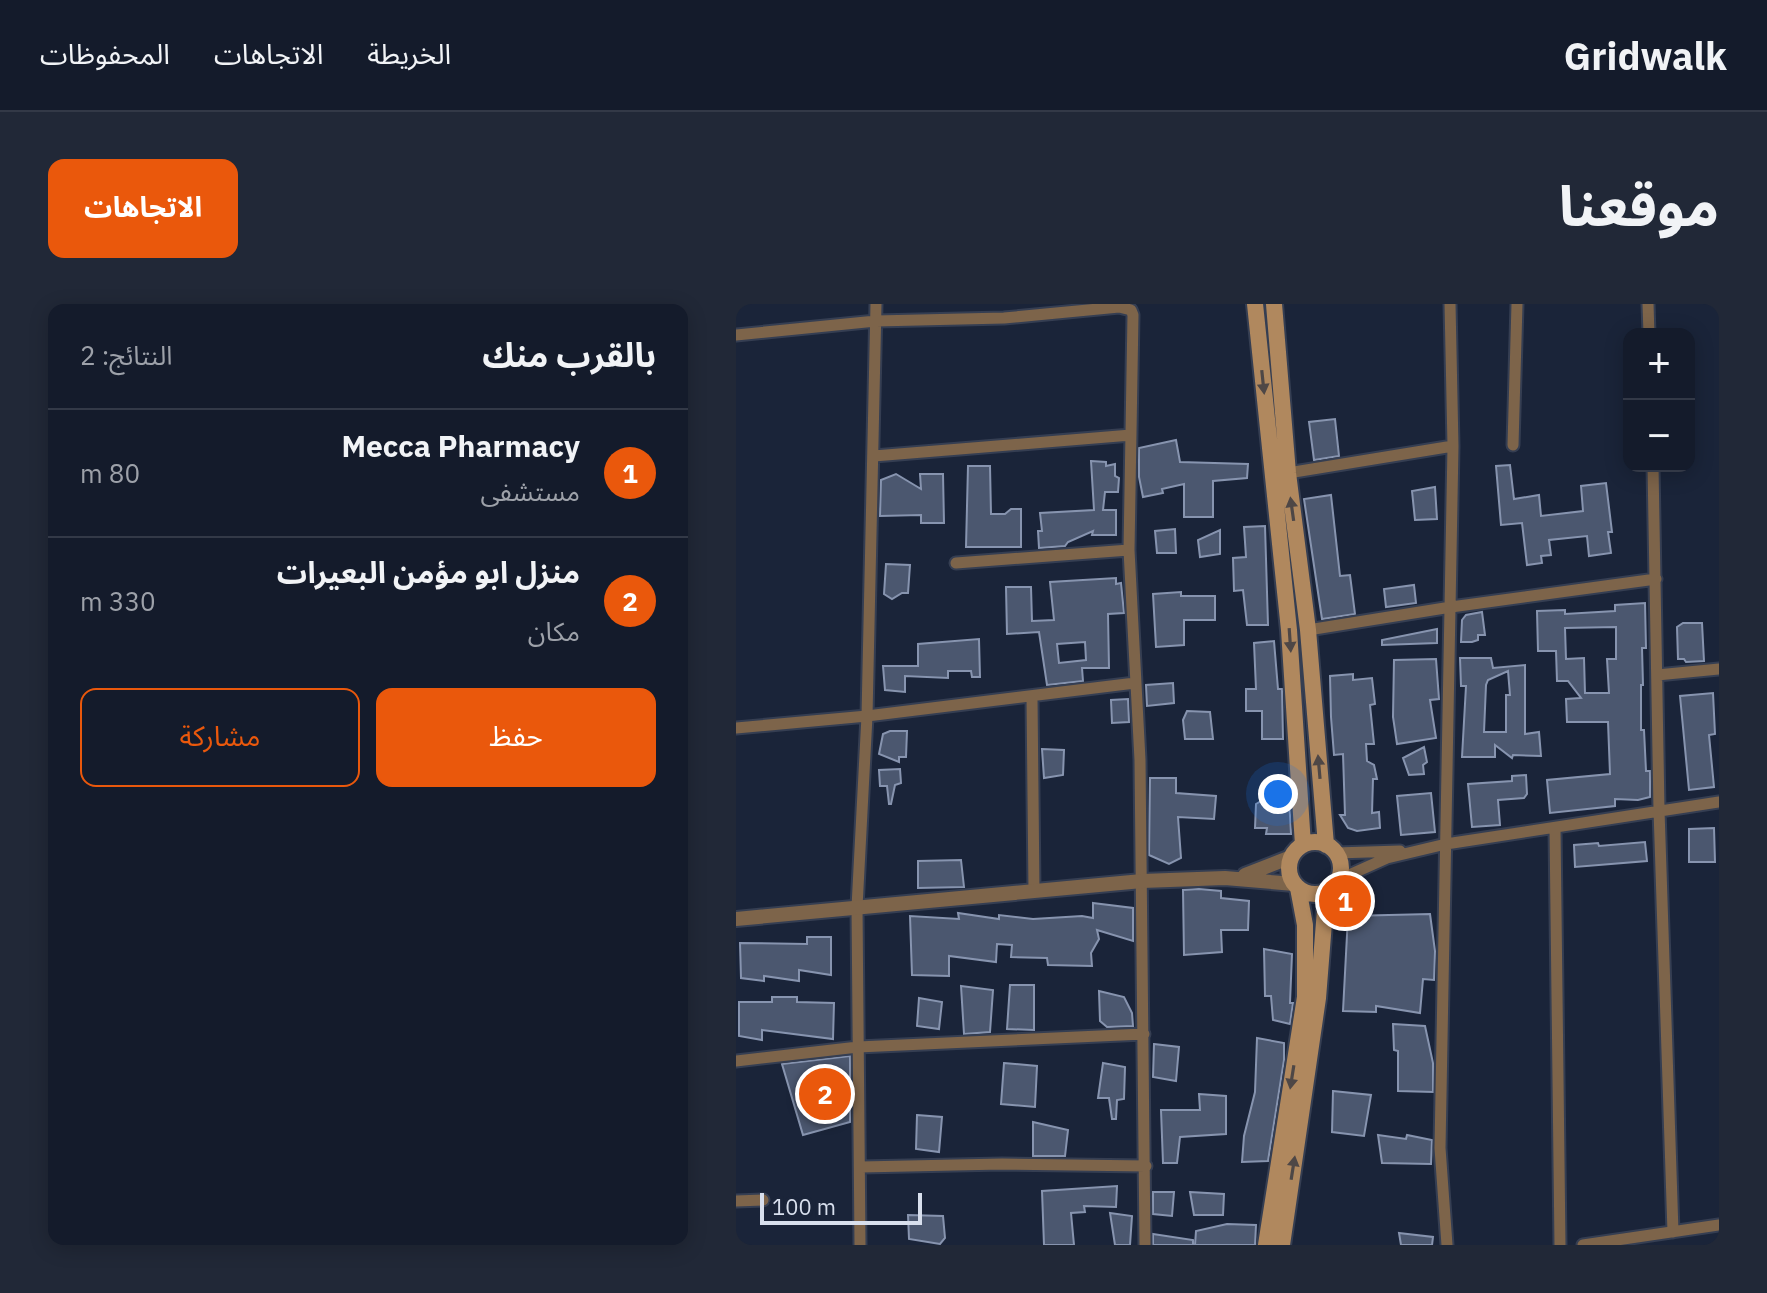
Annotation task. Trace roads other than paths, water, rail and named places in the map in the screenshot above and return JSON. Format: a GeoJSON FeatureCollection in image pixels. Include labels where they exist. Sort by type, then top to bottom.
{"type":"FeatureCollection","features":[{"type":"Feature","properties":{"kind":"main road"},"geometry":{"type":"LineString","coordinates":[[1255,304],[1289,630],[1304,823],[1289,871],[1304,912],[1307,957],[1305,997],[1266,1245]]}},
{"type":"Feature","properties":{"kind":"main road"},"geometry":{"type":"LineString","coordinates":[[1274,304],[1288,473],[1308,630],[1324,821],[1341,871],[1325,910],[1318,998],[1282,1245]]}},
{"type":"Feature","properties":{"kind":"main road"},"geometry":{"type":"LineString","coordinates":[[1304,823],[1317,827],[1324,821]]}},
{"type":"Feature","properties":{"kind":"main road"},"geometry":{"type":"LineString","coordinates":[[1297,851],[1319,843],[1331,849]]}},
{"type":"Feature","properties":{"kind":"main road"},"geometry":{"type":"LineString","coordinates":[[1296,886],[1312,894],[1327,891],[1336,883]]}},
{"type":"Feature","properties":{"kind":"main road"},"geometry":{"type":"LineString","coordinates":[[1304,912],[1325,910]]}},
{"type":"Feature","properties":{"kind":"street"},"geometry":{"type":"LineString","coordinates":[[860,1245],[857,907],[867,716],[876,304]]}},
{"type":"Feature","properties":{"kind":"street"},"geometry":{"type":"LineString","coordinates":[[1447,1245],[1440,1148],[1453,446],[1450,304]]}},
{"type":"Feature","properties":{"kind":"street"},"geometry":{"type":"LineString","coordinates":[[1513,445],[1517,304]]}},
{"type":"Feature","properties":{"kind":"street"},"geometry":{"type":"LineString","coordinates":[[1648,304],[1649,328]]}},
{"type":"Feature","properties":{"kind":"street"},"geometry":{"type":"LineString","coordinates":[[736,335],[876,321],[1015,317],[1080,307],[1126,307],[1133,315],[1129,550],[1142,881],[1145,1245]]}},
{"type":"Feature","properties":{"kind":"street"},"geometry":{"type":"LineString","coordinates":[[874,456],[1131,435]]}},
{"type":"Feature","properties":{"kind":"street"},"geometry":{"type":"LineString","coordinates":[[1288,473],[1453,446]]}},
{"type":"Feature","properties":{"kind":"street"},"geometry":{"type":"LineString","coordinates":[[1653,472],[1659,810],[1673,1232]]}},
{"type":"Feature","properties":{"kind":"street"},"geometry":{"type":"LineString","coordinates":[[956,563],[1129,550]]}},
{"type":"Feature","properties":{"kind":"street"},"geometry":{"type":"LineString","coordinates":[[1308,630],[1656,579]]}},
{"type":"Feature","properties":{"kind":"street"},"geometry":{"type":"LineString","coordinates":[[1657,675],[1719,669]]}},
{"type":"Feature","properties":{"kind":"street"},"geometry":{"type":"LineString","coordinates":[[736,728],[867,716],[1135,683]]}},
{"type":"Feature","properties":{"kind":"street"},"geometry":{"type":"LineString","coordinates":[[1032,697],[1034,891]]}},
{"type":"Feature","properties":{"kind":"street"},"geometry":{"type":"LineString","coordinates":[[1336,883],[1362,868],[1446,844],[1719,802]]}},
{"type":"Feature","properties":{"kind":"street"},"geometry":{"type":"LineString","coordinates":[[1555,828],[1560,1245]]}},
{"type":"Feature","properties":{"kind":"street"},"geometry":{"type":"LineString","coordinates":[[1331,849],[1412,852]]}},
{"type":"Feature","properties":{"kind":"street"},"geometry":{"type":"LineString","coordinates":[[736,919],[1142,881],[1225,878],[1260,872],[1297,851]]}},
{"type":"Feature","properties":{"kind":"street"},"geometry":{"type":"LineString","coordinates":[[1225,878],[1296,886]]}},
{"type":"Feature","properties":{"kind":"street"},"geometry":{"type":"LineString","coordinates":[[736,1061],[858,1047],[1144,1034]]}},
{"type":"Feature","properties":{"kind":"street"},"geometry":{"type":"LineString","coordinates":[[861,1167],[1002,1164],[1146,1166]]}},
{"type":"Feature","properties":{"kind":"street"},"geometry":{"type":"LineString","coordinates":[[736,1201],[763,1200]]}},
{"type":"Feature","properties":{"kind":"street"},"geometry":{"type":"LineString","coordinates":[[1583,1245],[1626,1242],[1719,1225]]}},
{"type":"Feature","properties":{"kind":"place","name":"Mecca Pharmacy"},"geometry":{"type":"Point","coordinates":[1345,901]}},
{"type":"Feature","properties":{"kind":"place","name":"منزل ابو مؤمن البعيرات"},"geometry":{"type":"Point","coordinates":[825,1094]}}]}
